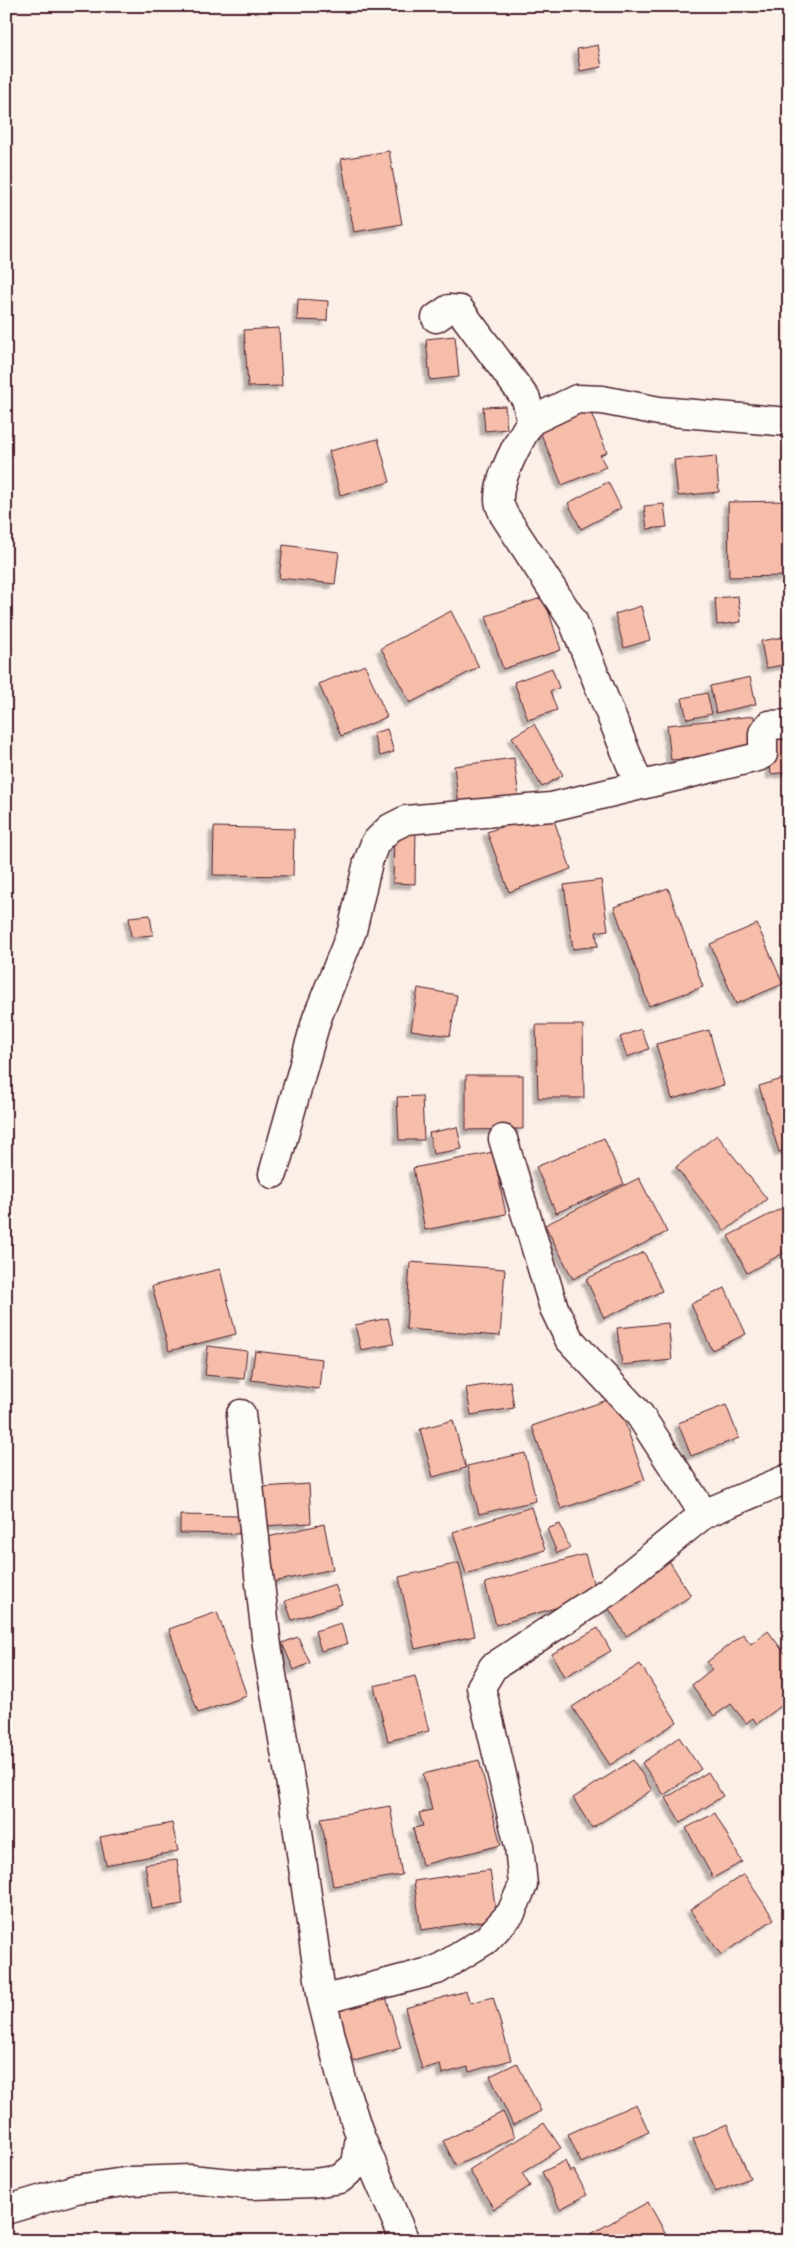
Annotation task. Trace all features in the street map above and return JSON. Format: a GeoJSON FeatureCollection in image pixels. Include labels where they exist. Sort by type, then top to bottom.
{"type":"FeatureCollection","features":[{"type":"Feature","properties":{"kind":"street"},"geometry":{"type":"LineString","coordinates":[[436,318],[449,309],[460,310],[526,399],[531,421]]}},
{"type":"Feature","properties":{"kind":"street"},"geometry":{"type":"LineString","coordinates":[[640,786],[573,621],[504,514],[499,502],[500,487],[521,438],[531,421],[577,399],[602,400],[659,411],[789,422]]}},
{"type":"Feature","properties":{"kind":"street"},"geometry":{"type":"LineString","coordinates":[[274,1174],[317,1018],[352,931],[368,862],[375,843],[390,828],[406,820],[551,807],[758,757],[763,754],[763,732],[769,725],[789,724]]}},
{"type":"Feature","properties":{"kind":"street"},"geometry":{"type":"LineString","coordinates":[[503,1139],[554,1308],[568,1339],[639,1414],[704,1514]]}},
{"type":"Feature","properties":{"kind":"street"},"geometry":{"type":"LineString","coordinates":[[242,1414],[267,1646],[293,1797],[322,2000],[342,2080],[360,2136],[405,2241]]}},
{"type":"Feature","properties":{"kind":"street"},"geometry":{"type":"LineString","coordinates":[[322,2000],[437,1970],[486,1940],[511,1913],[524,1885],[519,1846],[481,1687],[493,1667],[609,1590],[704,1514],[789,1478]]}},
{"type":"Feature","properties":{"kind":"street"},"geometry":{"type":"LineString","coordinates":[[6,2210],[76,2189],[131,2181],[190,2179],[252,2185],[314,2183],[340,2179],[356,2165],[360,2136]]}},
{"type":"Feature","properties":{"kind":"building"},"geometry":{"type":"Polygon","coordinates":[[[598,45],[602,67],[580,71],[577,49],[598,45]]]}},
{"type":"Feature","properties":{"kind":"building"},"geometry":{"type":"Polygon","coordinates":[[[389,151],[402,224],[354,232],[341,159],[389,151]]]}},
{"type":"Feature","properties":{"kind":"building"},"geometry":{"type":"Polygon","coordinates":[[[298,299],[328,301],[327,321],[297,320],[298,299]]]}},
{"type":"Feature","properties":{"kind":"building"},"geometry":{"type":"Polygon","coordinates":[[[279,328],[282,386],[248,387],[244,330],[279,328]]]}},
{"type":"Feature","properties":{"kind":"building"},"geometry":{"type":"Polygon","coordinates":[[[455,336],[459,377],[430,380],[426,339],[455,336]]]}},
{"type":"Feature","properties":{"kind":"building"},"geometry":{"type":"Polygon","coordinates":[[[505,406],[507,429],[485,431],[483,407],[505,406]]]}},
{"type":"Feature","properties":{"kind":"building"},"geometry":{"type":"Polygon","coordinates":[[[589,408],[607,452],[600,455],[606,467],[562,485],[539,429],[589,408]]]}},
{"type":"Feature","properties":{"kind":"building"},"geometry":{"type":"Polygon","coordinates":[[[378,439],[390,482],[340,495],[329,451],[378,439]]]}},
{"type":"Feature","properties":{"kind":"building"},"geometry":{"type":"Polygon","coordinates":[[[716,456],[719,492],[678,496],[674,460],[716,456]]]}},
{"type":"Feature","properties":{"kind":"building"},"geometry":{"type":"Polygon","coordinates":[[[608,482],[621,508],[581,529],[568,503],[608,482]]]}},
{"type":"Feature","properties":{"kind":"building"},"geometry":{"type":"Polygon","coordinates":[[[789,501],[789,576],[729,577],[728,502],[789,501]]]}},
{"type":"Feature","properties":{"kind":"building"},"geometry":{"type":"Polygon","coordinates":[[[664,504],[667,527],[647,529],[644,506],[664,504]]]}},
{"type":"Feature","properties":{"kind":"building"},"geometry":{"type":"Polygon","coordinates":[[[283,545],[339,552],[335,584],[279,578],[283,545]]]}},
{"type":"Feature","properties":{"kind":"building"},"geometry":{"type":"Polygon","coordinates":[[[738,596],[741,622],[717,625],[715,598],[738,596]]]}},
{"type":"Feature","properties":{"kind":"building"},"geometry":{"type":"Polygon","coordinates":[[[544,597],[561,650],[503,669],[486,616],[544,597]]]}},
{"type":"Feature","properties":{"kind":"building"},"geometry":{"type":"Polygon","coordinates":[[[641,606],[650,640],[624,648],[615,614],[641,606]]]}},
{"type":"Feature","properties":{"kind":"building"},"geometry":{"type":"Polygon","coordinates":[[[451,611],[479,667],[410,703],[381,648],[451,611]]]}},
{"type":"Feature","properties":{"kind":"building"},"geometry":{"type":"Polygon","coordinates":[[[789,636],[789,664],[766,668],[761,641],[789,636]]]}},
{"type":"Feature","properties":{"kind":"building"},"geometry":{"type":"Polygon","coordinates":[[[365,665],[387,717],[341,736],[319,684],[365,665]]]}},
{"type":"Feature","properties":{"kind":"building"},"geometry":{"type":"Polygon","coordinates":[[[552,668],[559,688],[550,691],[557,710],[528,720],[514,682],[552,668]]]}},
{"type":"Feature","properties":{"kind":"building"},"geometry":{"type":"Polygon","coordinates":[[[750,677],[756,704],[716,713],[710,686],[750,677]]]}},
{"type":"Feature","properties":{"kind":"building"},"geometry":{"type":"Polygon","coordinates":[[[707,693],[712,714],[687,719],[682,698],[707,693]]]}},
{"type":"Feature","properties":{"kind":"building"},"geometry":{"type":"Polygon","coordinates":[[[754,716],[757,753],[671,760],[667,725],[754,716]]]}},
{"type":"Feature","properties":{"kind":"building"},"geometry":{"type":"Polygon","coordinates":[[[534,724],[563,775],[542,787],[512,737],[534,724]]]}},
{"type":"Feature","properties":{"kind":"building"},"geometry":{"type":"Polygon","coordinates":[[[387,729],[394,752],[380,756],[373,733],[387,729]]]}},
{"type":"Feature","properties":{"kind":"building"},"geometry":{"type":"Polygon","coordinates":[[[789,733],[789,772],[771,774],[767,736],[789,733]]]}},
{"type":"Feature","properties":{"kind":"building"},"geometry":{"type":"Polygon","coordinates":[[[514,758],[519,798],[459,806],[454,766],[514,758]]]}},
{"type":"Feature","properties":{"kind":"building"},"geometry":{"type":"Polygon","coordinates":[[[550,809],[571,869],[509,892],[487,832],[550,809]]]}},
{"type":"Feature","properties":{"kind":"building"},"geometry":{"type":"Polygon","coordinates":[[[214,827],[294,829],[293,876],[213,875],[214,827]]]}},
{"type":"Feature","properties":{"kind":"building"},"geometry":{"type":"Polygon","coordinates":[[[394,830],[416,830],[415,884],[393,883],[394,830]]]}},
{"type":"Feature","properties":{"kind":"building"},"geometry":{"type":"Polygon","coordinates":[[[601,880],[608,930],[596,932],[598,946],[573,949],[564,885],[601,880]]]}},
{"type":"Feature","properties":{"kind":"building"},"geometry":{"type":"Polygon","coordinates":[[[668,888],[703,987],[649,1006],[614,907],[668,888]]]}},
{"type":"Feature","properties":{"kind":"building"},"geometry":{"type":"Polygon","coordinates":[[[150,915],[153,935],[131,937],[129,917],[150,915]]]}},
{"type":"Feature","properties":{"kind":"building"},"geometry":{"type":"Polygon","coordinates":[[[757,924],[783,984],[736,1004],[710,944],[757,924]]]}},
{"type":"Feature","properties":{"kind":"building"},"geometry":{"type":"Polygon","coordinates":[[[418,988],[457,995],[450,1036],[411,1030],[418,988]]]}},
{"type":"Feature","properties":{"kind":"building"},"geometry":{"type":"Polygon","coordinates":[[[536,1025],[583,1025],[584,1098],[538,1098],[536,1025]]]}},
{"type":"Feature","properties":{"kind":"building"},"geometry":{"type":"Polygon","coordinates":[[[641,1029],[649,1049],[627,1057],[620,1037],[641,1029]]]}},
{"type":"Feature","properties":{"kind":"building"},"geometry":{"type":"Polygon","coordinates":[[[709,1030],[724,1085],[672,1099],[656,1044],[709,1030]]]}},
{"type":"Feature","properties":{"kind":"building"},"geometry":{"type":"Polygon","coordinates":[[[466,1075],[523,1075],[523,1129],[466,1130],[466,1075]]]}},
{"type":"Feature","properties":{"kind":"building"},"geometry":{"type":"Polygon","coordinates":[[[789,1077],[789,1149],[779,1152],[759,1086],[789,1077]]]}},
{"type":"Feature","properties":{"kind":"building"},"geometry":{"type":"Polygon","coordinates":[[[422,1096],[424,1140],[399,1140],[397,1097],[422,1096]]]}},
{"type":"Feature","properties":{"kind":"building"},"geometry":{"type":"Polygon","coordinates":[[[457,1127],[462,1149],[433,1154],[429,1133],[457,1127]]]}},
{"type":"Feature","properties":{"kind":"building"},"geometry":{"type":"Polygon","coordinates":[[[717,1135],[767,1199],[725,1231],[676,1167],[717,1135]]]}},
{"type":"Feature","properties":{"kind":"building"},"geometry":{"type":"Polygon","coordinates":[[[604,1138],[624,1184],[556,1213],[536,1167],[604,1138]]]}},
{"type":"Feature","properties":{"kind":"building"},"geometry":{"type":"Polygon","coordinates":[[[493,1152],[506,1214],[425,1230],[413,1168],[493,1152]]]}},
{"type":"Feature","properties":{"kind":"building"},"geometry":{"type":"Polygon","coordinates":[[[639,1178],[667,1232],[573,1279],[545,1225],[639,1178]]]}},
{"type":"Feature","properties":{"kind":"building"},"geometry":{"type":"Polygon","coordinates":[[[784,1207],[789,1216],[789,1250],[747,1273],[728,1236],[784,1207]]]}},
{"type":"Feature","properties":{"kind":"building"},"geometry":{"type":"Polygon","coordinates":[[[644,1252],[662,1291],[604,1318],[586,1279],[644,1252]]]}},
{"type":"Feature","properties":{"kind":"building"},"geometry":{"type":"Polygon","coordinates":[[[410,1262],[505,1269],[500,1336],[406,1329],[410,1262]]]}},
{"type":"Feature","properties":{"kind":"building"},"geometry":{"type":"Polygon","coordinates":[[[220,1269],[236,1334],[169,1351],[152,1286],[220,1269]]]}},
{"type":"Feature","properties":{"kind":"building"},"geometry":{"type":"Polygon","coordinates":[[[725,1288],[746,1334],[712,1350],[691,1304],[725,1288]]]}},
{"type":"Feature","properties":{"kind":"building"},"geometry":{"type":"Polygon","coordinates":[[[388,1318],[394,1344],[361,1350],[355,1325],[388,1318]]]}},
{"type":"Feature","properties":{"kind":"building"},"geometry":{"type":"Polygon","coordinates":[[[668,1323],[672,1360],[622,1365],[617,1328],[668,1323]]]}},
{"type":"Feature","properties":{"kind":"building"},"geometry":{"type":"Polygon","coordinates":[[[208,1346],[247,1351],[244,1379],[205,1375],[208,1346]]]}},
{"type":"Feature","properties":{"kind":"building"},"geometry":{"type":"Polygon","coordinates":[[[255,1351],[322,1359],[319,1389],[251,1380],[255,1351]]]}},
{"type":"Feature","properties":{"kind":"building"},"geometry":{"type":"Polygon","coordinates":[[[510,1381],[514,1408],[471,1415],[466,1388],[510,1381]]]}},
{"type":"Feature","properties":{"kind":"building"},"geometry":{"type":"Polygon","coordinates":[[[616,1397],[645,1480],[561,1509],[532,1426],[616,1397]]]}},
{"type":"Feature","properties":{"kind":"building"},"geometry":{"type":"Polygon","coordinates":[[[726,1405],[739,1438],[691,1456],[678,1423],[726,1405]]]}},
{"type":"Feature","properties":{"kind":"building"},"geometry":{"type":"Polygon","coordinates":[[[453,1420],[466,1468],[433,1477],[420,1429],[453,1420]]]}},
{"type":"Feature","properties":{"kind":"building"},"geometry":{"type":"Polygon","coordinates":[[[525,1453],[536,1501],[479,1514],[467,1466],[525,1453]]]}},
{"type":"Feature","properties":{"kind":"building"},"geometry":{"type":"Polygon","coordinates":[[[309,1484],[311,1523],[264,1526],[261,1487],[309,1484]]]}},
{"type":"Feature","properties":{"kind":"building"},"geometry":{"type":"Polygon","coordinates":[[[531,1507],[545,1550],[466,1574],[453,1532],[531,1507]]]}},
{"type":"Feature","properties":{"kind":"building"},"geometry":{"type":"Polygon","coordinates":[[[180,1515],[240,1516],[239,1534],[180,1533],[180,1515]]]}},
{"type":"Feature","properties":{"kind":"building"},"geometry":{"type":"Polygon","coordinates":[[[324,1524],[333,1569],[269,1583],[259,1539],[324,1524]]]}},
{"type":"Feature","properties":{"kind":"building"},"geometry":{"type":"Polygon","coordinates":[[[560,1524],[570,1548],[557,1553],[547,1529],[560,1524]]]}},
{"type":"Feature","properties":{"kind":"building"},"geometry":{"type":"Polygon","coordinates":[[[585,1554],[597,1596],[496,1625],[485,1583],[585,1554]]]}},
{"type":"Feature","properties":{"kind":"building"},"geometry":{"type":"Polygon","coordinates":[[[668,1559],[691,1596],[626,1636],[603,1599],[668,1559]]]}},
{"type":"Feature","properties":{"kind":"building"},"geometry":{"type":"Polygon","coordinates":[[[459,1563],[475,1636],[415,1649],[399,1577],[459,1563]]]}},
{"type":"Feature","properties":{"kind":"building"},"geometry":{"type":"Polygon","coordinates":[[[335,1584],[342,1604],[292,1620],[285,1601],[335,1584]]]}},
{"type":"Feature","properties":{"kind":"building"},"geometry":{"type":"Polygon","coordinates":[[[217,1612],[247,1696],[198,1713],[169,1629],[217,1612]]]}},
{"type":"Feature","properties":{"kind":"building"},"geometry":{"type":"Polygon","coordinates":[[[341,1623],[347,1644],[321,1651],[315,1631],[341,1623]]]}},
{"type":"Feature","properties":{"kind":"building"},"geometry":{"type":"Polygon","coordinates":[[[598,1628],[611,1651],[564,1677],[552,1654],[598,1628]]]}},
{"type":"Feature","properties":{"kind":"building"},"geometry":{"type":"Polygon","coordinates":[[[768,1631],[789,1659],[789,1682],[786,1684],[789,1687],[789,1700],[757,1724],[753,1718],[746,1723],[731,1704],[714,1716],[692,1685],[712,1669],[707,1662],[743,1634],[751,1644],[768,1631]]]}},
{"type":"Feature","properties":{"kind":"building"},"geometry":{"type":"Polygon","coordinates":[[[298,1637],[310,1663],[294,1670],[282,1643],[298,1637]]]}},
{"type":"Feature","properties":{"kind":"building"},"geometry":{"type":"Polygon","coordinates":[[[640,1664],[677,1722],[610,1765],[572,1707],[640,1664]]]}},
{"type":"Feature","properties":{"kind":"building"},"geometry":{"type":"Polygon","coordinates":[[[415,1676],[429,1731],[388,1741],[374,1686],[415,1676]]]}},
{"type":"Feature","properties":{"kind":"building"},"geometry":{"type":"Polygon","coordinates":[[[679,1737],[701,1769],[664,1795],[642,1763],[679,1737]]]}},
{"type":"Feature","properties":{"kind":"building"},"geometry":{"type":"Polygon","coordinates":[[[479,1760],[501,1845],[422,1865],[413,1828],[423,1826],[419,1813],[432,1810],[423,1774],[479,1760]]]}},
{"type":"Feature","properties":{"kind":"building"},"geometry":{"type":"Polygon","coordinates":[[[633,1760],[652,1790],[592,1828],[573,1798],[633,1760]]]}},
{"type":"Feature","properties":{"kind":"building"},"geometry":{"type":"Polygon","coordinates":[[[708,1772],[723,1796],[681,1823],[666,1798],[708,1772]]]}},
{"type":"Feature","properties":{"kind":"building"},"geometry":{"type":"Polygon","coordinates":[[[390,1806],[402,1875],[333,1886],[321,1818],[390,1806]]]}},
{"type":"Feature","properties":{"kind":"building"},"geometry":{"type":"Polygon","coordinates":[[[715,1813],[742,1862],[713,1878],[686,1828],[715,1813]]]}},
{"type":"Feature","properties":{"kind":"building"},"geometry":{"type":"Polygon","coordinates":[[[172,1823],[178,1851],[106,1865],[100,1837],[172,1823]]]}},
{"type":"Feature","properties":{"kind":"building"},"geometry":{"type":"Polygon","coordinates":[[[177,1860],[183,1904],[152,1909],[145,1864],[177,1860]]]}},
{"type":"Feature","properties":{"kind":"building"},"geometry":{"type":"Polygon","coordinates":[[[490,1870],[497,1919],[421,1930],[414,1881],[490,1870]]]}},
{"type":"Feature","properties":{"kind":"building"},"geometry":{"type":"Polygon","coordinates":[[[744,1874],[774,1919],[721,1955],[690,1910],[744,1874]]]}},
{"type":"Feature","properties":{"kind":"building"},"geometry":{"type":"Polygon","coordinates":[[[384,1990],[401,2048],[347,2063],[330,2006],[384,1990]]]}},
{"type":"Feature","properties":{"kind":"building"},"geometry":{"type":"Polygon","coordinates":[[[466,1991],[470,2003],[493,1997],[511,2060],[469,2072],[468,2067],[442,2074],[440,2064],[422,2069],[405,2008],[466,1991]]]}},
{"type":"Feature","properties":{"kind":"building"},"geometry":{"type":"Polygon","coordinates":[[[517,2063],[541,2111],[513,2125],[490,2076],[517,2063]]]}},
{"type":"Feature","properties":{"kind":"building"},"geometry":{"type":"Polygon","coordinates":[[[636,2104],[649,2132],[581,2163],[568,2134],[636,2104]]]}},
{"type":"Feature","properties":{"kind":"building"},"geometry":{"type":"Polygon","coordinates":[[[503,2112],[515,2137],[456,2166],[443,2141],[503,2112]]]}},
{"type":"Feature","properties":{"kind":"building"},"geometry":{"type":"Polygon","coordinates":[[[544,2123],[561,2148],[522,2173],[530,2186],[494,2209],[469,2170],[544,2123]]]}},
{"type":"Feature","properties":{"kind":"building"},"geometry":{"type":"Polygon","coordinates":[[[727,2124],[750,2178],[716,2192],[693,2139],[727,2124]]]}},
{"type":"Feature","properties":{"kind":"building"},"geometry":{"type":"Polygon","coordinates":[[[565,2161],[570,2172],[574,2170],[587,2195],[560,2209],[542,2172],[565,2161]]]}},
{"type":"Feature","properties":{"kind":"building"},"geometry":{"type":"Polygon","coordinates":[[[648,2202],[670,2241],[592,2241],[589,2235],[648,2202]]]}}]}
